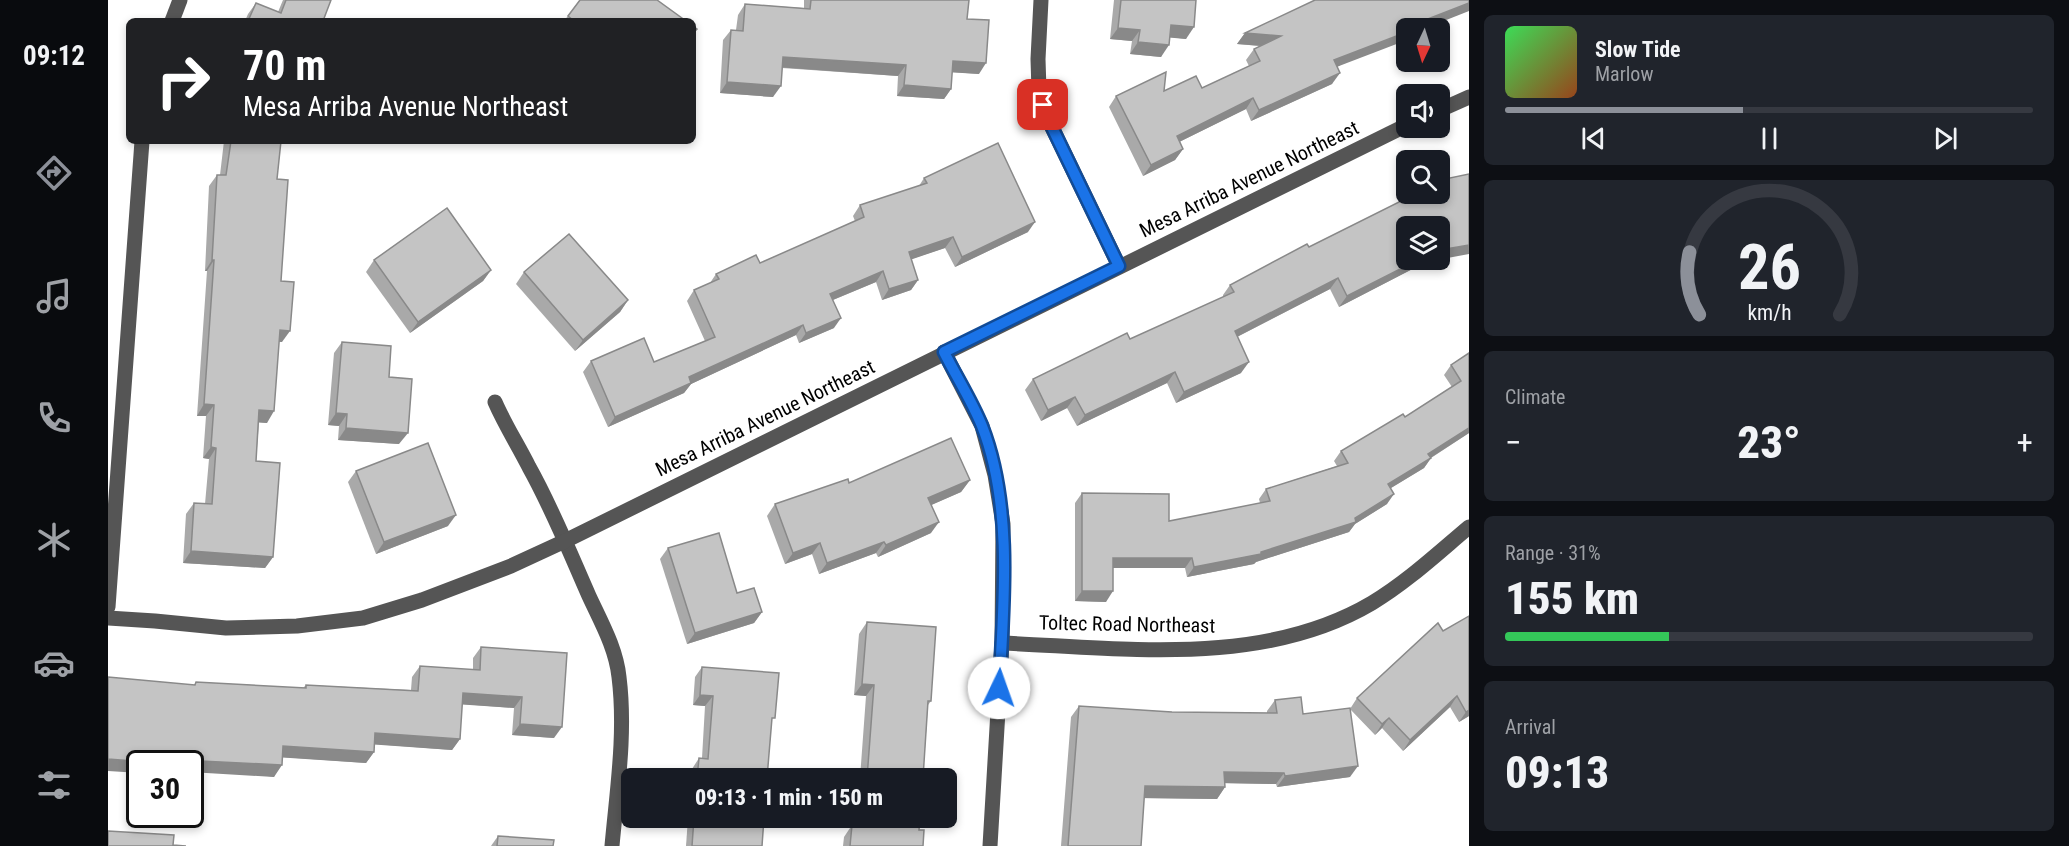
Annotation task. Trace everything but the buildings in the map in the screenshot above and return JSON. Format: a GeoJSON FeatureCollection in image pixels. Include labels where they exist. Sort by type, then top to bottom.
{"type":"FeatureCollection","features":[{"type":"Feature","properties":{"kind":"street"},"geometry":{"type":"LineString","coordinates":[[173,18],[180,0]]}},
{"type":"Feature","properties":{"kind":"street"},"geometry":{"type":"LineString","coordinates":[[1041,0],[1039,91],[1048,119],[1119,266]]}},
{"type":"Feature","properties":{"kind":"street"},"geometry":{"type":"LineString","coordinates":[[1450,106],[1469,97]]}},
{"type":"Feature","properties":{"kind":"street","name":"Mesa Arriba Avenue Northeast"},"geometry":{"type":"LineString","coordinates":[[108,618],[226,628],[297,626],[363,618],[433,596],[511,566],[565,541],[1396,130]]}},
{"type":"Feature","properties":{"kind":"street"},"geometry":{"type":"LineString","coordinates":[[108,607],[142,144]]}},
{"type":"Feature","properties":{"kind":"street"},"geometry":{"type":"LineString","coordinates":[[944,352],[982,426],[995,475],[1004,524],[1002,643],[990,846]]}},
{"type":"Feature","properties":{"kind":"street"},"geometry":{"type":"LineString","coordinates":[[495,402],[565,541],[610,642],[619,675],[622,706],[621,739],[612,846]]}},
{"type":"Feature","properties":{"kind":"street","name":"Toltec Road Northeast"},"geometry":{"type":"LineString","coordinates":[[1002,643],[1178,650],[1236,646],[1282,638],[1318,627],[1372,602],[1420,568],[1469,527]]}},
{"type":"Feature","properties":{"kind":"route"},"geometry":{"type":"LineString","coordinates":[[999,688],[1004,524],[995,475],[982,426],[944,352],[1119,266],[1043,105]]}}]}
